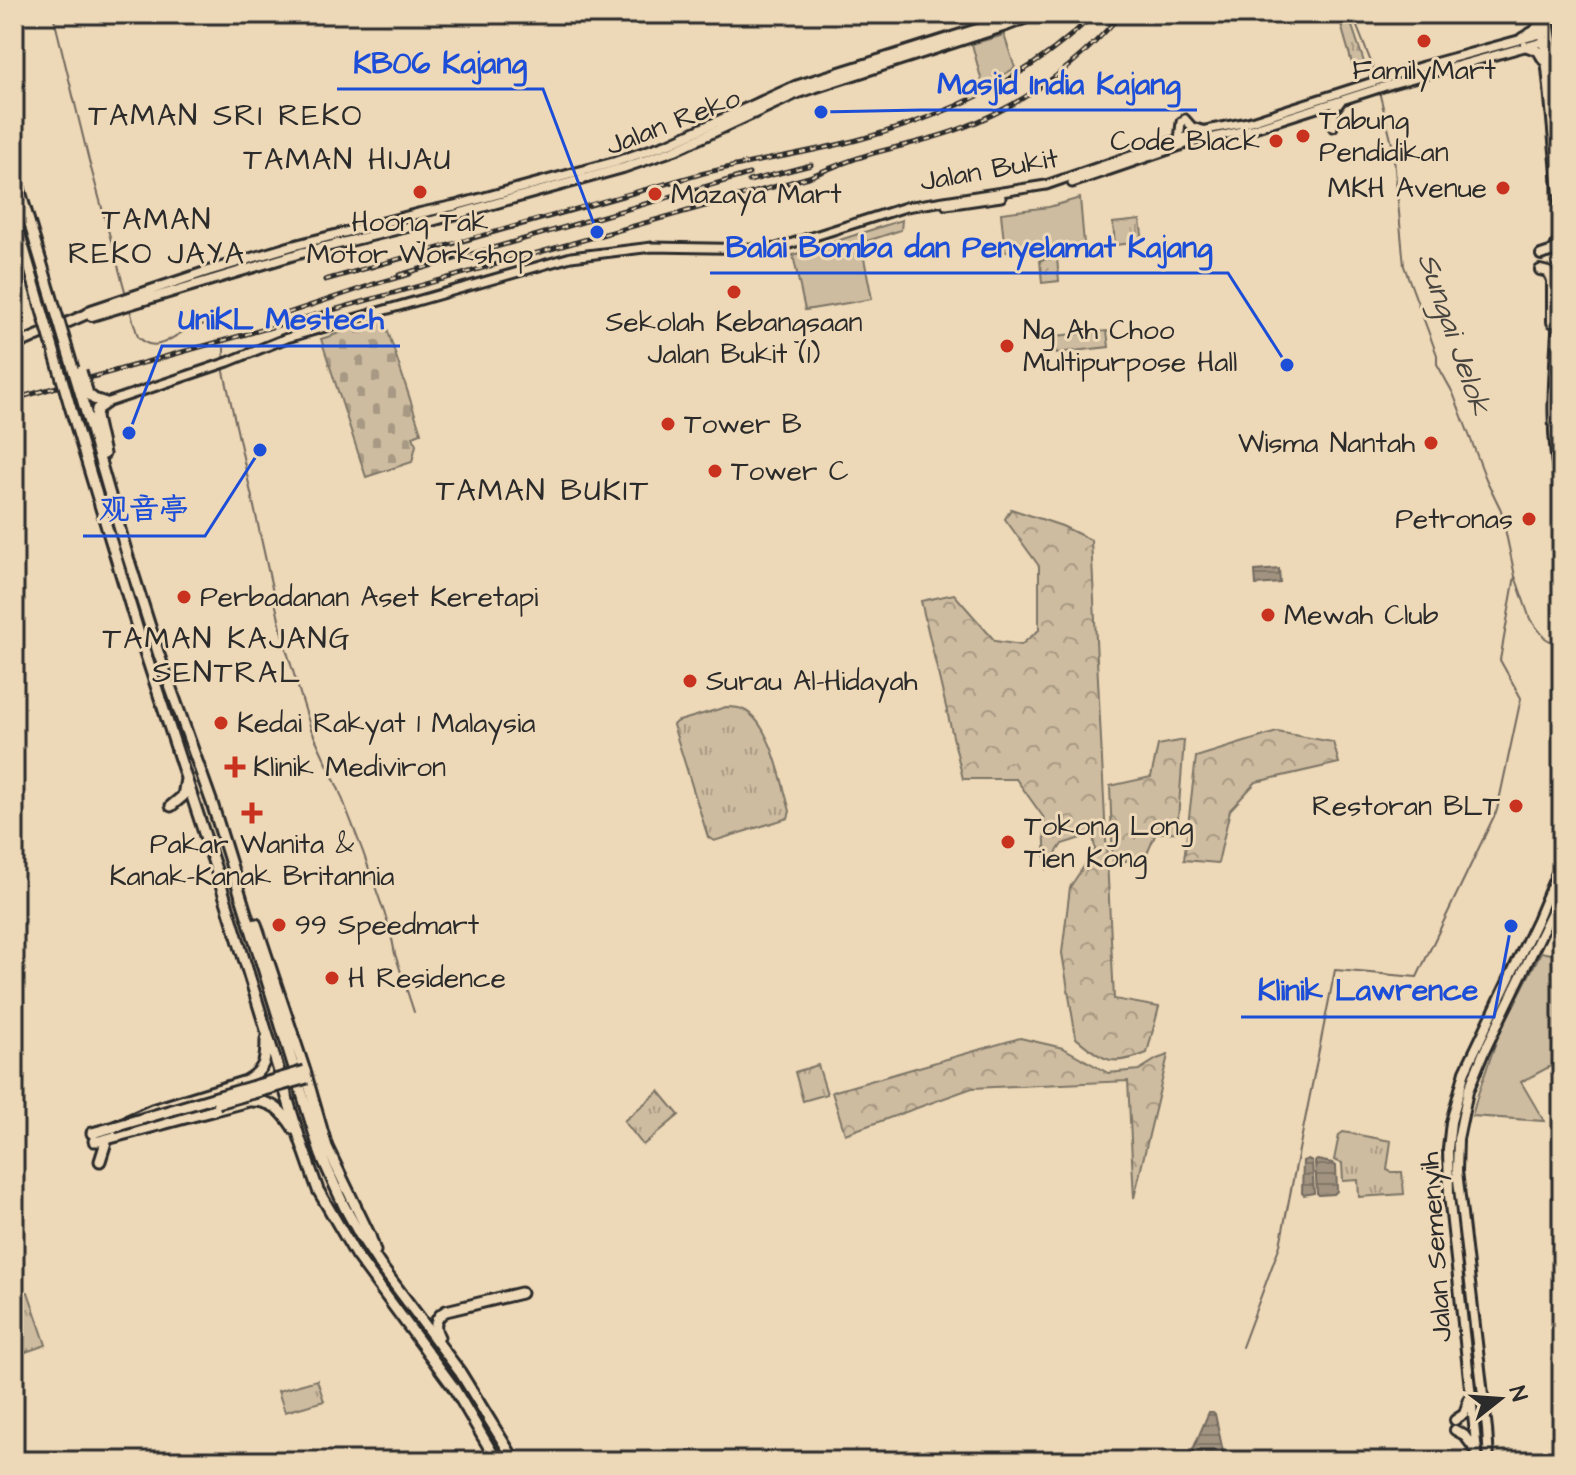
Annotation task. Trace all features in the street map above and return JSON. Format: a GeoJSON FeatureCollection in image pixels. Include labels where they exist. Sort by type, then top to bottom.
{"type":"FeatureCollection","features":[{"type":"Feature","properties":{"kind":"highway"},"geometry":{"type":"LineString","coordinates":[[14,169],[159,655],[233,870],[321,1155],[344,1206],[380,1265],[460,1372],[515,1461]]}},
{"type":"Feature","properties":{"kind":"highway"},"geometry":{"type":"LineString","coordinates":[[14,215],[140,637],[318,1190],[356,1255],[454,1388],[497,1461]]}},
{"type":"Feature","properties":{"kind":"highway"},"geometry":{"type":"LineString","coordinates":[[64,336],[77,359],[88,394],[107,403]]}},
{"type":"Feature","properties":{"kind":"highway"},"geometry":{"type":"LineString","coordinates":[[105,477],[104,453],[96,418],[97,409],[107,403]]}},
{"type":"Feature","properties":{"kind":"highway"},"geometry":{"type":"LineString","coordinates":[[186,777],[183,796],[171,806],[188,808],[200,819]]}},
{"type":"Feature","properties":{"kind":"highway"},"geometry":{"type":"LineString","coordinates":[[233,870],[241,880],[327,1147],[370,1236],[380,1265]]}},
{"type":"Feature","properties":{"kind":"highway"},"geometry":{"type":"LineString","coordinates":[[93,1137],[152,1110],[246,1081],[258,1074],[264,1065],[263,1023]]}},
{"type":"Feature","properties":{"kind":"highway"},"geometry":{"type":"LineString","coordinates":[[114,1127],[306,1075]]}},
{"type":"Feature","properties":{"kind":"highway"},"geometry":{"type":"LineString","coordinates":[[93,1137],[306,1075]]}},
{"type":"Feature","properties":{"kind":"highway"},"geometry":{"type":"LineString","coordinates":[[93,1137],[99,1141],[240,1103],[260,1101],[268,1102],[282,1111],[300,1139]]}},
{"type":"Feature","properties":{"kind":"highway"},"geometry":{"type":"LineString","coordinates":[[100,1161],[107,1139]]}},
{"type":"Feature","properties":{"kind":"highway"},"geometry":{"type":"LineString","coordinates":[[460,1372],[454,1356],[435,1329],[439,1316],[446,1311],[521,1293]]}},
{"type":"Feature","properties":{"kind":"main road","name":"Jalan Reko"},"geometry":{"type":"LineString","coordinates":[[14,346],[112,302],[292,246],[615,162],[670,143],[795,86],[1025,14]]}},
{"type":"Feature","properties":{"kind":"main road","name":"Jalan Reko"},"geometry":{"type":"LineString","coordinates":[[87,314],[97,315],[301,253],[432,221],[623,168],[675,150],[798,93],[1037,14]]}},
{"type":"Feature","properties":{"kind":"main road"},"geometry":{"type":"LineString","coordinates":[[1543,16],[1562,138]]}},
{"type":"Feature","properties":{"kind":"main road"},"geometry":{"type":"LineString","coordinates":[[1543,16],[1524,42],[1542,56],[1549,82]]}},
{"type":"Feature","properties":{"kind":"main road"},"geometry":{"type":"LineString","coordinates":[[1548,36],[1562,265],[1553,371]]}},
{"type":"Feature","properties":{"kind":"main road","name":"Jalan Bukit"},"geometry":{"type":"LineString","coordinates":[[107,403],[228,362],[287,338],[571,257],[652,247],[777,248],[906,207],[1046,185],[1206,130],[1248,122],[1387,82],[1423,66],[1548,36]]}},
{"type":"Feature","properties":{"kind":"main road","name":"Jalan Bukit"},"geometry":{"type":"LineString","coordinates":[[564,260],[661,251],[778,251],[907,211],[1064,185],[1192,142],[1251,129],[1343,100],[1369,87]]}},
{"type":"Feature","properties":{"kind":"main road"},"geometry":{"type":"LineString","coordinates":[[1311,110],[1324,113],[1331,123],[1335,109],[1343,100]]}},
{"type":"Feature","properties":{"kind":"main road"},"geometry":{"type":"LineString","coordinates":[[1179,140],[1183,120],[1194,129],[1206,130]]}},
{"type":"Feature","properties":{"kind":"main road"},"geometry":{"type":"LineString","coordinates":[[1541,255],[1556,248],[1561,230]]}},
{"type":"Feature","properties":{"kind":"main road"},"geometry":{"type":"LineString","coordinates":[[1540,270],[1548,272],[1552,280],[1555,449],[1562,494]]}},
{"type":"Feature","properties":{"kind":"main road","name":"Jalan Semenyih"},"geometry":{"type":"LineString","coordinates":[[1478,1457],[1449,1195],[1451,1122],[1465,1071],[1562,861]]}},
{"type":"Feature","properties":{"kind":"main road"},"geometry":{"type":"LineString","coordinates":[[1562,885],[1562,892]]}},
{"type":"Feature","properties":{"kind":"main road","name":"Jalan Semenyih"},"geometry":{"type":"LineString","coordinates":[[1488,1461],[1457,1171],[1458,1139],[1468,1091],[1483,1054],[1562,892]]}},
{"type":"Feature","properties":{"kind":"main road"},"geometry":{"type":"LineString","coordinates":[[1479,1364],[1480,1410],[1476,1425],[1482,1431],[1488,1461]]}},
{"type":"Feature","properties":{"kind":"main road"},"geometry":{"type":"LineString","coordinates":[[1455,1420],[1467,1409],[1470,1389]]}},
{"type":"Feature","properties":{"kind":"main road"},"geometry":{"type":"LineString","coordinates":[[1455,1430],[1464,1435],[1478,1457]]}},
{"type":"Feature","properties":{"kind":"green space"},"geometry":{"type":"Polygon","coordinates":[[[1338,14],[1348,14],[1367,71],[1355,74],[1338,14]]]}},
{"type":"Feature","properties":{"kind":"green space"},"geometry":{"type":"Polygon","coordinates":[[[1004,35],[1015,68],[983,86],[972,44],[1004,35]]]}},
{"type":"Feature","properties":{"kind":"green space"},"geometry":{"type":"Polygon","coordinates":[[[1080,198],[1084,244],[1005,252],[1001,213],[1049,207],[1080,198]]]}},
{"type":"Feature","properties":{"kind":"green space"},"geometry":{"type":"Polygon","coordinates":[[[902,220],[901,230],[861,243],[872,299],[805,310],[793,255],[902,220]]]}},
{"type":"Feature","properties":{"kind":"green space"},"geometry":{"type":"Polygon","coordinates":[[[1140,220],[1143,242],[1115,245],[1113,223],[1140,220]]]}},
{"type":"Feature","properties":{"kind":"green space"},"geometry":{"type":"Polygon","coordinates":[[[1057,258],[1059,281],[1042,283],[1040,260],[1057,258]]]}},
{"type":"Feature","properties":{"kind":"green space"},"geometry":{"type":"Polygon","coordinates":[[[384,319],[421,433],[413,436],[416,445],[412,462],[366,477],[321,339],[384,319]]]}},
{"type":"Feature","properties":{"kind":"green space"},"geometry":{"type":"Polygon","coordinates":[[[1107,331],[1109,347],[1056,353],[1055,336],[1107,331]]]}},
{"type":"Feature","properties":{"kind":"green space"},"geometry":{"type":"Polygon","coordinates":[[[1011,509],[1062,526],[1091,540],[1114,999],[1159,1007],[1147,1053],[1125,1060],[1101,1057],[1076,1038],[1062,953],[1070,887],[1095,850],[1093,834],[1062,844],[1046,868],[1044,818],[1016,779],[963,779],[921,601],[954,594],[995,641],[1021,645],[1039,630],[1039,566],[1005,519],[1011,509]]]}},
{"type":"Feature","properties":{"kind":"green space"},"geometry":{"type":"Polygon","coordinates":[[[726,707],[744,710],[761,727],[774,755],[790,811],[788,818],[714,841],[708,837],[673,725],[726,707]]]}},
{"type":"Feature","properties":{"kind":"green space"},"geometry":{"type":"Polygon","coordinates":[[[1277,732],[1333,742],[1339,763],[1256,782],[1230,810],[1218,863],[1184,860],[1196,757],[1277,732]]]}},
{"type":"Feature","properties":{"kind":"green space"},"geometry":{"type":"Polygon","coordinates":[[[1184,740],[1177,832],[1156,833],[1147,854],[1113,865],[1110,786],[1151,777],[1158,745],[1184,740]]]}},
{"type":"Feature","properties":{"kind":"green space"},"geometry":{"type":"Polygon","coordinates":[[[1541,952],[1562,954],[1562,1064],[1560,1061],[1521,1082],[1544,1121],[1472,1116],[1498,1036],[1541,952]]]}},
{"type":"Feature","properties":{"kind":"green space"},"geometry":{"type":"Polygon","coordinates":[[[1020,1038],[1063,1048],[1108,1073],[1139,1070],[1168,1055],[1134,1198],[1128,1081],[972,1088],[845,1134],[832,1092],[1020,1038]]]}},
{"type":"Feature","properties":{"kind":"green space"},"geometry":{"type":"Polygon","coordinates":[[[818,1065],[827,1094],[803,1101],[795,1072],[818,1065]]]}},
{"type":"Feature","properties":{"kind":"green space"},"geometry":{"type":"Polygon","coordinates":[[[659,1091],[679,1115],[643,1145],[624,1121],[659,1091]]]}},
{"type":"Feature","properties":{"kind":"green space"},"geometry":{"type":"Polygon","coordinates":[[[1343,1132],[1391,1141],[1387,1170],[1402,1172],[1404,1194],[1359,1197],[1358,1180],[1343,1181],[1342,1163],[1334,1160],[1339,1135],[1343,1132]]]}},
{"type":"Feature","properties":{"kind":"green space"},"geometry":{"type":"Polygon","coordinates":[[[28,1292],[46,1345],[14,1356],[14,1294],[28,1292]]]}},
{"type":"Feature","properties":{"kind":"green space"},"geometry":{"type":"Polygon","coordinates":[[[317,1380],[324,1401],[285,1412],[278,1391],[317,1380]]]}},
{"type":"Feature","properties":{"kind":"shaded area"},"geometry":{"type":"Polygon","coordinates":[[[1279,569],[1280,583],[1256,585],[1255,571],[1279,569]]]}},
{"type":"Feature","properties":{"kind":"shaded area"},"geometry":{"type":"Polygon","coordinates":[[[1317,1160],[1336,1166],[1337,1191],[1334,1194],[1317,1193],[1317,1160]]]}},
{"type":"Feature","properties":{"kind":"shaded area"},"geometry":{"type":"Polygon","coordinates":[[[1303,1161],[1312,1161],[1314,1193],[1304,1195],[1303,1161]]]}},
{"type":"Feature","properties":{"kind":"shaded area"},"geometry":{"type":"Polygon","coordinates":[[[1209,1412],[1215,1414],[1225,1461],[1188,1461],[1209,1412]]]}},
{"type":"Feature","properties":{"kind":"waterway"},"geometry":{"type":"LineString","coordinates":[[53,14],[125,291]]}},
{"type":"Feature","properties":{"kind":"waterway","name":"Sungai Jelok"},"geometry":{"type":"LineString","coordinates":[[1352,14],[1373,67],[1393,148],[1404,266],[1437,355],[1437,364],[1453,393],[1501,510],[1515,576],[1530,619],[1545,638],[1562,648]]}},
{"type":"Feature","properties":{"kind":"waterway"},"geometry":{"type":"LineString","coordinates":[[130,310],[138,337],[149,344],[166,342],[201,325],[220,332]]}},
{"type":"Feature","properties":{"kind":"waterway"},"geometry":{"type":"LineString","coordinates":[[224,348],[224,360]]}},
{"type":"Feature","properties":{"kind":"waterway"},"geometry":{"type":"LineString","coordinates":[[223,367],[284,642],[311,729],[363,852],[414,1012]]}},
{"type":"Feature","properties":{"kind":"waterway"},"geometry":{"type":"LineString","coordinates":[[1242,1347],[1280,1245],[1335,970],[1417,977],[1497,810],[1521,698],[1500,660],[1515,576]]}},
{"type":"Feature","properties":{"kind":"railway"},"geometry":{"type":"LineString","coordinates":[[325,280],[697,175],[837,145],[922,119],[954,107],[1013,77],[1042,58],[1094,14]]}},
{"type":"Feature","properties":{"kind":"railway"},"geometry":{"type":"LineString","coordinates":[[14,399],[809,177],[860,157],[951,132],[1007,107],[1049,81],[1087,50],[1121,14]]}},
{"type":"Feature","properties":{"kind":"railway"},"geometry":{"type":"LineString","coordinates":[[749,181],[811,165]]}},
{"type":"Feature","properties":{"kind":"railway"},"geometry":{"type":"LineString","coordinates":[[399,275],[749,174]]}},
{"type":"Feature","properties":{"kind":"railway"},"geometry":{"type":"LineString","coordinates":[[288,313],[410,274]]}},
{"type":"Feature","properties":{"kind":"place","name":"FamilyMart"},"geometry":{"type":"Point","coordinates":[1424,41]}},
{"type":"Feature","properties":{"kind":"place","name":"Masjid India Kajang"},"geometry":{"type":"Point","coordinates":[821,112]}},
{"type":"Feature","properties":{"kind":"place","name":"Tabung Pendidikan"},"geometry":{"type":"Point","coordinates":[1303,136]}},
{"type":"Feature","properties":{"kind":"place","name":"Code Black"},"geometry":{"type":"Point","coordinates":[1276,141]}},
{"type":"Feature","properties":{"kind":"place","name":"MKH Avenue"},"geometry":{"type":"Point","coordinates":[1503,188]}},
{"type":"Feature","properties":{"kind":"place","name":"Hoong Tak Motor Workshop"},"geometry":{"type":"Point","coordinates":[420,192]}},
{"type":"Feature","properties":{"kind":"place","name":"Mazaya Mart"},"geometry":{"type":"Point","coordinates":[655,194]}},
{"type":"Feature","properties":{"kind":"place","name":"KB06 Kajang"},"geometry":{"type":"Point","coordinates":[597,232]}},
{"type":"Feature","properties":{"kind":"place","name":"Sekolah Kebangsaan Jalan Bukit (1)"},"geometry":{"type":"Point","coordinates":[734,292]}},
{"type":"Feature","properties":{"kind":"place","name":"Ng Ah Choo Multipurpose Hall"},"geometry":{"type":"Point","coordinates":[1007,346]}},
{"type":"Feature","properties":{"kind":"place","name":"Balai Bomba dan Penyelamat Kajang"},"geometry":{"type":"Point","coordinates":[1287,365]}},
{"type":"Feature","properties":{"kind":"place","name":"Tower B"},"geometry":{"type":"Point","coordinates":[668,424]}},
{"type":"Feature","properties":{"kind":"place","name":"UniKL Mestech"},"geometry":{"type":"Point","coordinates":[129,433]}},
{"type":"Feature","properties":{"kind":"place","name":"Wisma Nantah"},"geometry":{"type":"Point","coordinates":[1431,443]}},
{"type":"Feature","properties":{"kind":"place","name":"观音亭"},"geometry":{"type":"Point","coordinates":[260,450]}},
{"type":"Feature","properties":{"kind":"place","name":"Tower C"},"geometry":{"type":"Point","coordinates":[715,471]}},
{"type":"Feature","properties":{"kind":"place","name":"Petronas"},"geometry":{"type":"Point","coordinates":[1529,519]}},
{"type":"Feature","properties":{"kind":"place","name":"Perbadanan Aset Keretapi"},"geometry":{"type":"Point","coordinates":[184,597]}},
{"type":"Feature","properties":{"kind":"place","name":"Mewah Club"},"geometry":{"type":"Point","coordinates":[1268,615]}},
{"type":"Feature","properties":{"kind":"place","name":"Surau Al-Hidayah"},"geometry":{"type":"Point","coordinates":[690,681]}},
{"type":"Feature","properties":{"kind":"place","name":"Kedai Rakyat 1 Malaysia"},"geometry":{"type":"Point","coordinates":[221,723]}},
{"type":"Feature","properties":{"kind":"place","name":"Klinik Mediviron"},"geometry":{"type":"Point","coordinates":[235,767]}},
{"type":"Feature","properties":{"kind":"place","name":"Restoran BLT"},"geometry":{"type":"Point","coordinates":[1516,806]}},
{"type":"Feature","properties":{"kind":"place","name":"Pakar Wanita & Kanak-Kanak Britannia"},"geometry":{"type":"Point","coordinates":[252,813]}},
{"type":"Feature","properties":{"kind":"place","name":"Tokong Long Tien Kong"},"geometry":{"type":"Point","coordinates":[1008,842]}},
{"type":"Feature","properties":{"kind":"place","name":"99 Speedmart"},"geometry":{"type":"Point","coordinates":[279,925]}},
{"type":"Feature","properties":{"kind":"place","name":"Klinik Lawrence"},"geometry":{"type":"Point","coordinates":[1511,926]}},
{"type":"Feature","properties":{"kind":"place","name":"H Residence"},"geometry":{"type":"Point","coordinates":[332,978]}},
{"type":"Feature","properties":{"kind":"district","name":"TAMAN SRI REKO"},"geometry":{"type":"Point","coordinates":[226,116]}},
{"type":"Feature","properties":{"kind":"district","name":"TAMAN HIJAU"},"geometry":{"type":"Point","coordinates":[348,160]}},
{"type":"Feature","properties":{"kind":"district","name":"TAMAN REKO JAYA"},"geometry":{"type":"Point","coordinates":[157,237]}},
{"type":"Feature","properties":{"kind":"district","name":"TAMAN BUKIT"},"geometry":{"type":"Point","coordinates":[543,491]}},
{"type":"Feature","properties":{"kind":"district","name":"TAMAN KAJANG SENTRAL"},"geometry":{"type":"Point","coordinates":[227,656]}}]}
